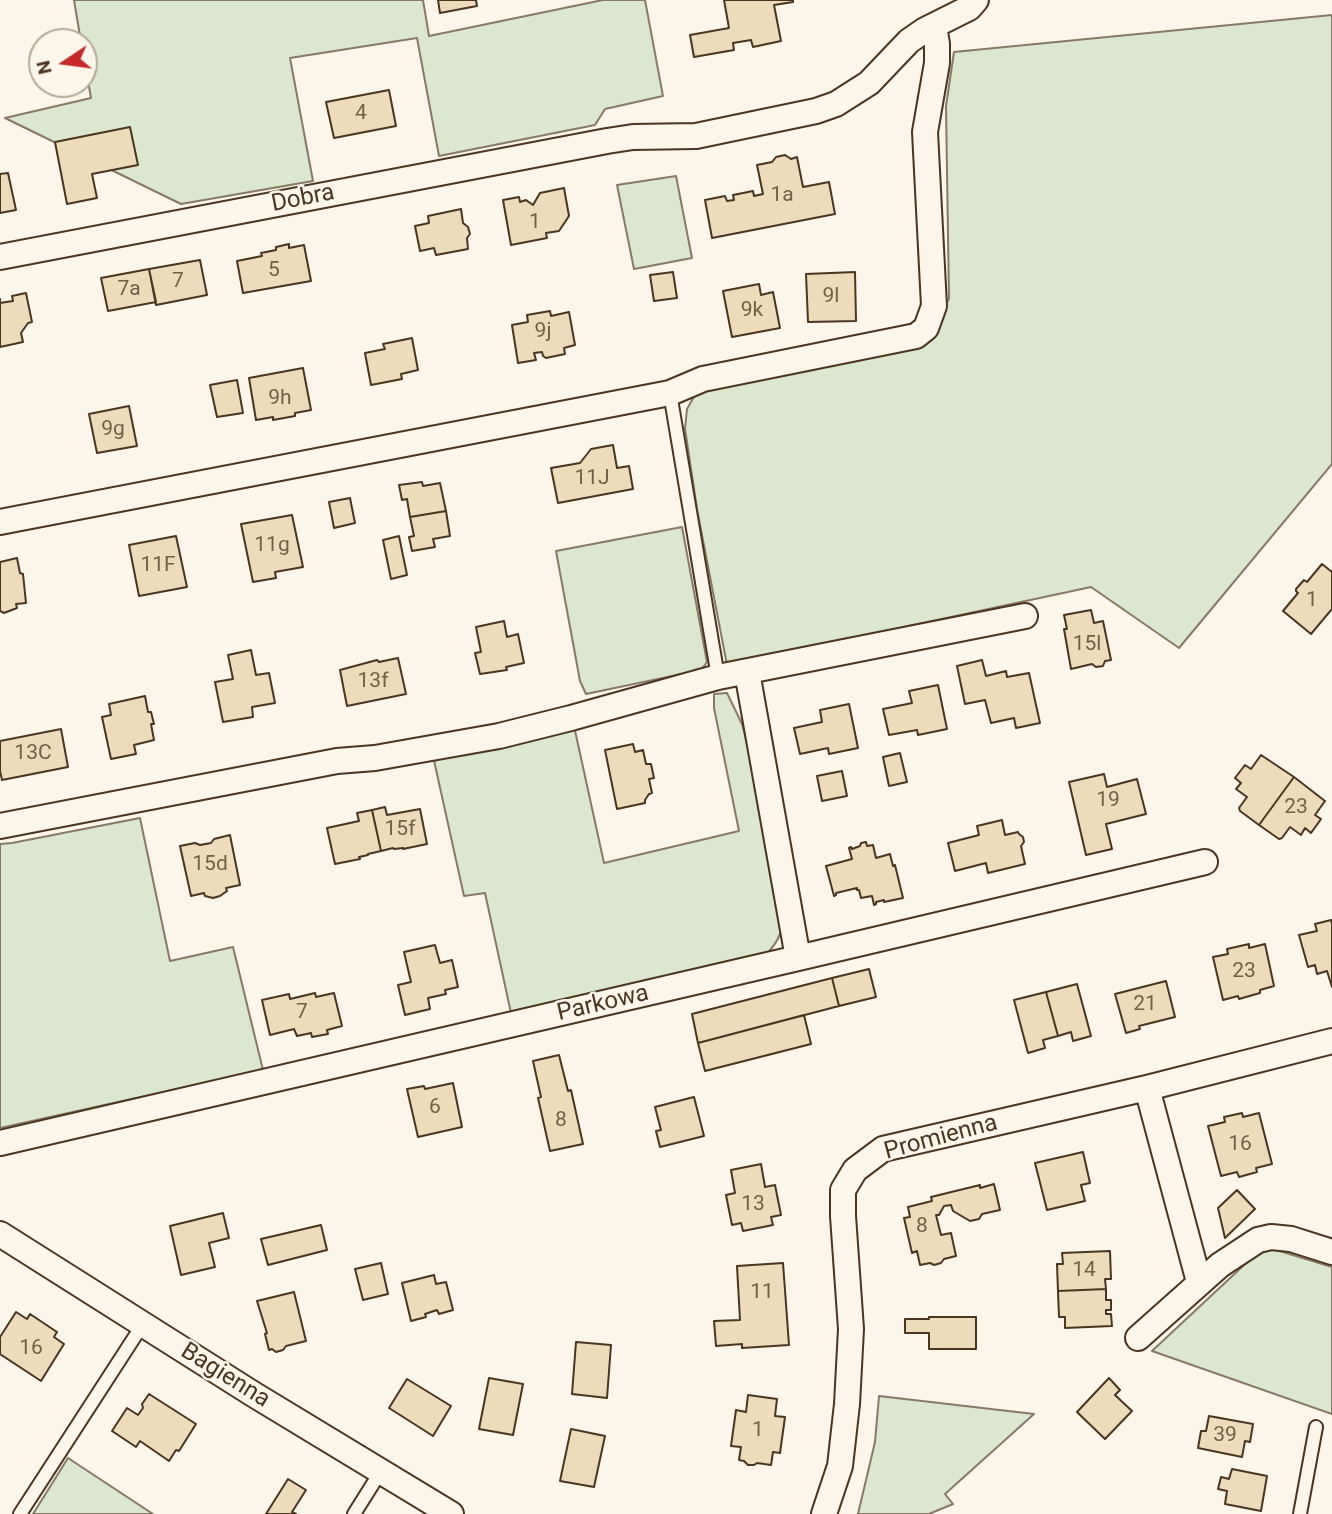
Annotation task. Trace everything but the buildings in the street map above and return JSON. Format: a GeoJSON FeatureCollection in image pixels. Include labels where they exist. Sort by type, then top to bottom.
{"type":"FeatureCollection","features":[{"type":"Feature","properties":{"kind":"street","name":"Dobra"},"geometry":{"type":"LineString","coordinates":[[0,257],[607,141],[633,137],[696,136],[816,111],[836,104],[869,83],[909,41],[969,8],[976,0]]}},
{"type":"Feature","properties":{"kind":"street"},"geometry":{"type":"LineString","coordinates":[[0,522],[670,393],[703,379],[916,336],[926,328],[934,306],[925,132],[937,62],[934,26]]}},
{"type":"Feature","properties":{"kind":"street"},"geometry":{"type":"LineString","coordinates":[[0,826],[337,761],[375,758],[499,736],[718,677],[1025,616]]}},
{"type":"Feature","properties":{"kind":"street"},"geometry":{"type":"LineString","coordinates":[[747,672],[798,958]]}},
{"type":"Feature","properties":{"kind":"street","name":"Parkowa"},"geometry":{"type":"LineString","coordinates":[[0,1143],[1205,862]]}},
{"type":"Feature","properties":{"kind":"street","name":"Promienna"},"geometry":{"type":"LineString","coordinates":[[824,1514],[840,1466],[847,1404],[851,1329],[843,1190],[855,1170],[883,1149],[1147,1088],[1332,1041]]}},
{"type":"Feature","properties":{"kind":"street"},"geometry":{"type":"LineString","coordinates":[[1147,1088],[1199,1282]]}},
{"type":"Feature","properties":{"kind":"street","name":"Bagienna"},"geometry":{"type":"LineString","coordinates":[[0,1234],[253,1394],[452,1514]]}},
{"type":"Feature","properties":{"kind":"street"},"geometry":{"type":"LineString","coordinates":[[1138,1338],[1199,1282],[1258,1240],[1271,1237],[1291,1239],[1332,1252]]}},
{"type":"Feature","properties":{"kind":"lane"},"geometry":{"type":"LineString","coordinates":[[670,393],[718,677]]}},
{"type":"Feature","properties":{"kind":"lane"},"geometry":{"type":"LineString","coordinates":[[20,1514],[143,1324]]}},
{"type":"Feature","properties":{"kind":"lane"},"geometry":{"type":"LineString","coordinates":[[1300,1514],[1316,1427]]}},
{"type":"Feature","properties":{"kind":"lane"},"geometry":{"type":"LineString","coordinates":[[354,1514],[381,1471]]}},
{"type":"Feature","properties":{"kind":"green space"},"geometry":{"type":"Polygon","coordinates":[[[74,0],[423,0],[429,36],[603,0],[645,0],[663,96],[605,109],[595,125],[439,156],[417,38],[290,58],[313,181],[181,204],[5,118],[98,98],[98,28],[79,28],[74,0]]]}},
{"type":"Feature","properties":{"kind":"green space"},"geometry":{"type":"Polygon","coordinates":[[[1332,15],[1332,464],[1179,648],[1091,587],[727,665],[697,509],[685,429],[687,409],[695,395],[708,386],[920,347],[949,299],[946,106],[954,52],[1332,15]]]}},
{"type":"Feature","properties":{"kind":"green space"},"geometry":{"type":"Polygon","coordinates":[[[676,176],[692,258],[634,269],[617,185],[676,176]]]}},
{"type":"Feature","properties":{"kind":"green space"},"geometry":{"type":"Polygon","coordinates":[[[682,527],[707,662],[701,670],[586,694],[580,681],[556,551],[682,527]]]}},
{"type":"Feature","properties":{"kind":"green space"},"geometry":{"type":"Polygon","coordinates":[[[727,693],[742,724],[754,769],[782,926],[776,943],[764,957],[754,956],[511,1013],[485,893],[464,896],[433,756],[574,726],[604,863],[739,831],[714,708],[714,694],[727,693]]]}},
{"type":"Feature","properties":{"kind":"green space"},"geometry":{"type":"Polygon","coordinates":[[[140,818],[170,961],[233,947],[263,1070],[0,1128],[0,844],[140,818]]]}},
{"type":"Feature","properties":{"kind":"green space"},"geometry":{"type":"Polygon","coordinates":[[[1273,1249],[1332,1267],[1332,1414],[1152,1351],[1258,1252],[1273,1249]]]}},
{"type":"Feature","properties":{"kind":"green space"},"geometry":{"type":"Polygon","coordinates":[[[879,1396],[1034,1414],[945,1494],[953,1504],[929,1514],[858,1514],[875,1442],[879,1396]]]}},
{"type":"Feature","properties":{"kind":"green space"},"geometry":{"type":"Polygon","coordinates":[[[68,1458],[153,1514],[33,1514],[68,1458]]]}}]}
